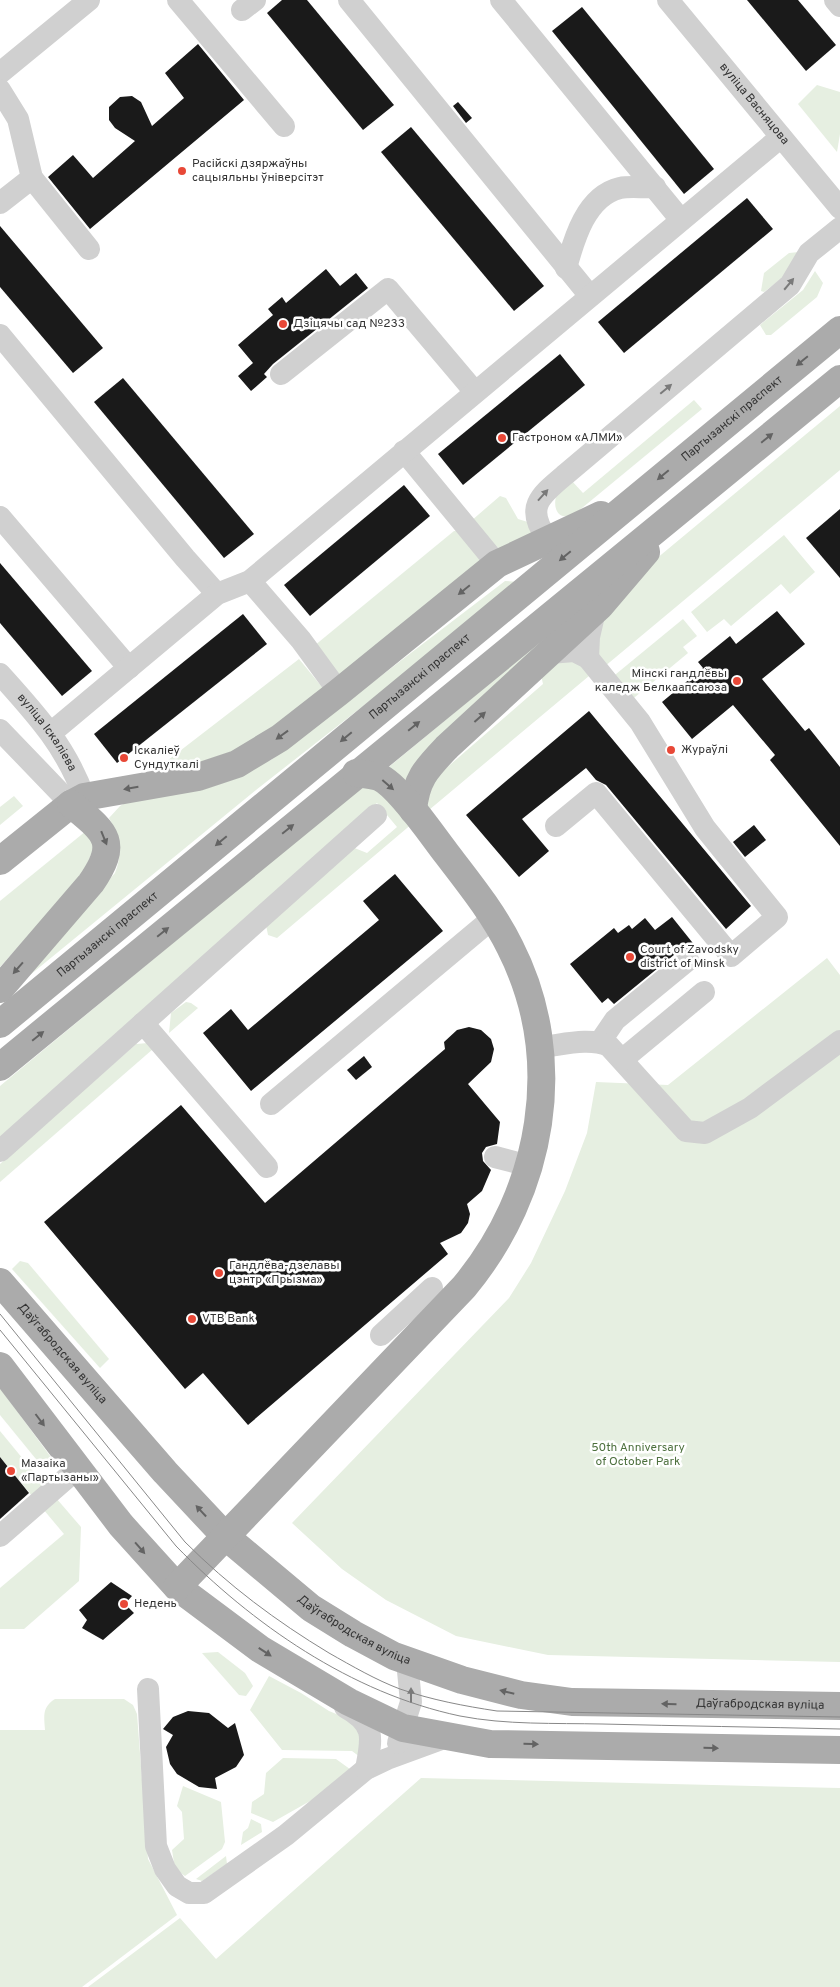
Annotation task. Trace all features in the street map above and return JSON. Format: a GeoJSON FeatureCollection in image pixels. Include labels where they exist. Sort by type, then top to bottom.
{"type":"FeatureCollection","features":[{"type":"Feature","properties":{"kind":"main road","name":"Партызанскі праспект"},"geometry":{"type":"LineString","coordinates":[[0,1024],[840,330]]}},
{"type":"Feature","properties":{"kind":"main road"},"geometry":{"type":"LineString","coordinates":[[0,1067],[356,773],[840,379]]}},
{"type":"Feature","properties":{"kind":"main road"},"geometry":{"type":"LineString","coordinates":[[0,861],[78,800],[198,777],[237,764],[280,738],[497,564],[548,538],[630,502]]}},
{"type":"Feature","properties":{"kind":"main road"},"geometry":{"type":"LineString","coordinates":[[413,810],[417,785],[424,772],[447,747],[595,611],[635,566],[673,515]]}},
{"type":"Feature","properties":{"kind":"main road"},"geometry":{"type":"LineString","coordinates":[[177,1587],[225,1536],[434,1290],[484,1262],[513,1210],[529,1166],[540,1109],[541,1047],[535,1012],[510,947],[493,918],[413,810],[379,778],[356,773]]}},
{"type":"Feature","properties":{"kind":"main road"},"geometry":{"type":"LineString","coordinates":[[0,989],[91,882],[104,864],[108,844],[101,830],[78,800]]}},
{"type":"Feature","properties":{"kind":"main road","name":"Даўгабродская вуліца"},"geometry":{"type":"LineString","coordinates":[[0,1282],[165,1472],[225,1536],[311,1608],[353,1634],[407,1661],[462,1680],[513,1693],[572,1702],[840,1706]]}},
{"type":"Feature","properties":{"kind":"main road"},"geometry":{"type":"LineString","coordinates":[[0,1366],[120,1525],[177,1587],[260,1649],[322,1686],[403,1728],[447,1738],[490,1744],[840,1750]]}},
{"type":"Feature","properties":{"kind":"street"},"geometry":{"type":"LineString","coordinates":[[0,73],[89,0]]}},
{"type":"Feature","properties":{"kind":"street"},"geometry":{"type":"LineString","coordinates":[[178,0],[284,126]]}},
{"type":"Feature","properties":{"kind":"street"},"geometry":{"type":"LineString","coordinates":[[349,0],[590,296]]}},
{"type":"Feature","properties":{"kind":"street"},"geometry":{"type":"LineString","coordinates":[[501,0],[681,220]]}},
{"type":"Feature","properties":{"kind":"street","name":"вуліца Васняцова"},"geometry":{"type":"LineString","coordinates":[[668,0],[840,208]]}},
{"type":"Feature","properties":{"kind":"street"},"geometry":{"type":"LineString","coordinates":[[835,0],[840,6]]}},
{"type":"Feature","properties":{"kind":"street"},"geometry":{"type":"LineString","coordinates":[[0,90],[18,119],[32,178],[89,249]]}},
{"type":"Feature","properties":{"kind":"street"},"geometry":{"type":"LineString","coordinates":[[52,732],[217,594],[250,581],[781,138]]}},
{"type":"Feature","properties":{"kind":"street"},"geometry":{"type":"LineString","coordinates":[[0,204],[32,178]]}},
{"type":"Feature","properties":{"kind":"street"},"geometry":{"type":"LineString","coordinates":[[566,268],[577,231],[596,202],[619,188],[654,187]]}},
{"type":"Feature","properties":{"kind":"street"},"geometry":{"type":"LineString","coordinates":[[548,538],[538,526],[536,513],[538,501],[566,474],[790,285],[809,253],[840,228]]}},
{"type":"Feature","properties":{"kind":"street"},"geometry":{"type":"LineString","coordinates":[[281,374],[388,289],[475,392]]}},
{"type":"Feature","properties":{"kind":"street"},"geometry":{"type":"LineString","coordinates":[[0,334],[185,558],[217,594]]}},
{"type":"Feature","properties":{"kind":"street"},"geometry":{"type":"LineString","coordinates":[[404,451],[497,564]]}},
{"type":"Feature","properties":{"kind":"street"},"geometry":{"type":"LineString","coordinates":[[0,518],[128,668]]}},
{"type":"Feature","properties":{"kind":"street"},"geometry":{"type":"LineString","coordinates":[[250,581],[301,640],[339,692]]}},
{"type":"Feature","properties":{"kind":"street"},"geometry":{"type":"LineString","coordinates":[[588,658],[588,637],[595,611]]}},
{"type":"Feature","properties":{"kind":"street"},"geometry":{"type":"LineString","coordinates":[[550,654],[574,651],[588,658],[640,722],[704,828],[777,916],[731,956],[596,793],[556,826]]}},
{"type":"Feature","properties":{"kind":"street","name":"вуліца Іскаліева"},"geometry":{"type":"LineString","coordinates":[[0,674],[52,732],[75,771],[78,800]]}},
{"type":"Feature","properties":{"kind":"street"},"geometry":{"type":"LineString","coordinates":[[0,730],[78,800]]}},
{"type":"Feature","properties":{"kind":"street"},"geometry":{"type":"LineString","coordinates":[[0,1151],[376,815]]}},
{"type":"Feature","properties":{"kind":"street"},"geometry":{"type":"LineString","coordinates":[[271,1104],[493,918]]}},
{"type":"Feature","properties":{"kind":"street"},"geometry":{"type":"LineString","coordinates":[[600,1042],[615,1020],[688,960]]}},
{"type":"Feature","properties":{"kind":"street"},"geometry":{"type":"LineString","coordinates":[[623,1059],[704,992]]}},
{"type":"Feature","properties":{"kind":"street"},"geometry":{"type":"LineString","coordinates":[[143,1023],[267,1167]]}},
{"type":"Feature","properties":{"kind":"street"},"geometry":{"type":"LineString","coordinates":[[541,1047],[600,1042],[609,1046],[623,1059],[686,1131],[705,1133],[750,1108],[840,1041]]}},
{"type":"Feature","properties":{"kind":"street"},"geometry":{"type":"LineString","coordinates":[[494,1157],[529,1166]]}},
{"type":"Feature","properties":{"kind":"street"},"geometry":{"type":"LineString","coordinates":[[381,1335],[434,1290]]}},
{"type":"Feature","properties":{"kind":"street"},"geometry":{"type":"LineString","coordinates":[[0,1536],[77,1470]]}},
{"type":"Feature","properties":{"kind":"street"},"geometry":{"type":"LineString","coordinates":[[387,1759],[399,1742],[411,1702],[407,1661]]}},
{"type":"Feature","properties":{"kind":"street"},"geometry":{"type":"LineString","coordinates":[[322,1686],[334,1701],[365,1720],[370,1730],[371,1744],[366,1769]]}},
{"type":"Feature","properties":{"kind":"street"},"geometry":{"type":"LineString","coordinates":[[148,1690],[156,1846],[165,1869],[177,1886],[190,1893],[204,1893],[238,1871],[286,1835],[366,1769],[387,1759],[447,1738]]}},
{"type":"Feature","properties":{"kind":"green space"},"geometry":{"type":"Polygon","coordinates":[[[817,85],[840,92],[840,134],[837,152],[798,104],[817,85]]]}},
{"type":"Feature","properties":{"kind":"green space"},"geometry":{"type":"Polygon","coordinates":[[[799,252],[785,276],[764,292],[761,291],[764,273],[789,253],[799,252]]]}},
{"type":"Feature","properties":{"kind":"green space"},"geometry":{"type":"Polygon","coordinates":[[[815,271],[823,283],[817,297],[771,335],[766,335],[760,325],[803,290],[815,271]]]}},
{"type":"Feature","properties":{"kind":"green space"},"geometry":{"type":"Polygon","coordinates":[[[694,400],[702,409],[577,512],[564,516],[558,513],[555,506],[556,498],[563,486],[571,480],[583,493],[694,400]]]}},
{"type":"Feature","properties":{"kind":"green space"},"geometry":{"type":"Polygon","coordinates":[[[840,406],[840,470],[604,667],[596,651],[599,628],[622,596],[656,559],[840,406]]]}},
{"type":"Feature","properties":{"kind":"green space"},"geometry":{"type":"Polygon","coordinates":[[[500,496],[506,498],[518,519],[531,523],[535,538],[503,550],[490,544],[471,521],[500,496]]]}},
{"type":"Feature","properties":{"kind":"green space"},"geometry":{"type":"Polygon","coordinates":[[[454,531],[460,531],[481,555],[481,564],[342,682],[314,646],[454,531]]]}},
{"type":"Feature","properties":{"kind":"green space"},"geometry":{"type":"Polygon","coordinates":[[[784,535],[815,572],[790,594],[781,584],[731,626],[724,619],[707,632],[691,612],[784,535]]]}},
{"type":"Feature","properties":{"kind":"green space"},"geometry":{"type":"Polygon","coordinates":[[[505,581],[521,582],[256,790],[30,975],[30,971],[115,873],[120,852],[116,832],[109,818],[120,806],[135,797],[271,760],[505,581]]]}},
{"type":"Feature","properties":{"kind":"green space"},"geometry":{"type":"Polygon","coordinates":[[[571,616],[406,791],[384,771],[571,616]]]}},
{"type":"Feature","properties":{"kind":"green space"},"geometry":{"type":"Polygon","coordinates":[[[683,619],[697,636],[683,647],[688,653],[629,702],[610,679],[683,619]]]}},
{"type":"Feature","properties":{"kind":"green space"},"geometry":{"type":"Polygon","coordinates":[[[299,659],[327,693],[231,758],[150,774],[299,659]]]}},
{"type":"Feature","properties":{"kind":"green space"},"geometry":{"type":"Polygon","coordinates":[[[578,659],[589,676],[429,810],[425,793],[428,784],[543,684],[541,675],[561,660],[578,659]]]}},
{"type":"Feature","properties":{"kind":"green space"},"geometry":{"type":"Polygon","coordinates":[[[373,782],[413,823],[277,938],[268,935],[266,925],[352,847],[367,853],[397,827],[377,803],[0,1139],[0,1086],[359,789],[373,782]]]}},
{"type":"Feature","properties":{"kind":"green space"},"geometry":{"type":"Polygon","coordinates":[[[14,796],[23,806],[0,825],[0,807],[14,796]]]}},
{"type":"Feature","properties":{"kind":"green space"},"geometry":{"type":"Polygon","coordinates":[[[86,831],[95,845],[82,876],[0,967],[0,901],[86,831]]]}},
{"type":"Feature","properties":{"kind":"green space","name":"50th Anniversary of October Park"},"geometry":{"type":"Polygon","coordinates":[[[827,958],[840,975],[840,1662],[548,1655],[456,1636],[386,1600],[342,1569],[292,1523],[509,1298],[531,1263],[565,1191],[587,1133],[596,1082],[668,1085],[827,958]]]}},
{"type":"Feature","properties":{"kind":"green space"},"geometry":{"type":"Polygon","coordinates":[[[186,1002],[198,1008],[169,1033],[171,1013],[186,1002]]]}},
{"type":"Feature","properties":{"kind":"green space"},"geometry":{"type":"Polygon","coordinates":[[[148,1043],[153,1049],[0,1182],[0,1164],[136,1044],[148,1043]]]}},
{"type":"Feature","properties":{"kind":"green space"},"geometry":{"type":"Polygon","coordinates":[[[20,1261],[28,1263],[109,1359],[100,1368],[12,1269],[20,1261]]]}},
{"type":"Feature","properties":{"kind":"green space"},"geometry":{"type":"Polygon","coordinates":[[[0,1388],[53,1460],[45,1466],[40,1464],[0,1415],[0,1388]]]}},
{"type":"Feature","properties":{"kind":"green space"},"geometry":{"type":"Polygon","coordinates":[[[0,1431],[46,1487],[33,1497],[0,1457],[0,1431]]]}},
{"type":"Feature","properties":{"kind":"green space"},"geometry":{"type":"Polygon","coordinates":[[[56,1498],[81,1527],[79,1581],[24,1629],[0,1629],[0,1588],[64,1534],[43,1509],[56,1498]]]}},
{"type":"Feature","properties":{"kind":"green space"},"geometry":{"type":"Polygon","coordinates":[[[218,1652],[245,1673],[253,1686],[246,1696],[239,1695],[202,1653],[218,1652]]]}},
{"type":"Feature","properties":{"kind":"green space"},"geometry":{"type":"Polygon","coordinates":[[[269,1676],[329,1711],[351,1720],[359,1727],[364,1760],[352,1751],[282,1750],[250,1710],[269,1676]]]}},
{"type":"Feature","properties":{"kind":"green space"},"geometry":{"type":"Polygon","coordinates":[[[55,1699],[124,1699],[133,1705],[137,1714],[148,1859],[177,1915],[82,1987],[0,1987],[0,1730],[45,1730],[44,1716],[46,1709],[55,1699]]]}},
{"type":"Feature","properties":{"kind":"green space"},"geometry":{"type":"Polygon","coordinates":[[[283,1758],[336,1759],[354,1772],[342,1783],[273,1822],[251,1813],[252,1802],[264,1794],[266,1773],[283,1758]]]}},
{"type":"Feature","properties":{"kind":"green space"},"geometry":{"type":"Polygon","coordinates":[[[421,1778],[840,1788],[840,1987],[88,1987],[180,1918],[216,1959],[421,1778]]]}},
{"type":"Feature","properties":{"kind":"green space"},"geometry":{"type":"Polygon","coordinates":[[[183,1786],[221,1802],[225,1842],[222,1849],[185,1876],[175,1869],[172,1850],[184,1839],[182,1812],[177,1806],[183,1786]]]}},
{"type":"Feature","properties":{"kind":"green space"},"geometry":{"type":"Polygon","coordinates":[[[251,1819],[261,1824],[262,1832],[241,1845],[243,1832],[248,1828],[251,1819]]]}},
{"type":"Feature","properties":{"kind":"green space"},"geometry":{"type":"Polygon","coordinates":[[[226,1856],[227,1864],[202,1881],[196,1879],[226,1856]]]}},
{"type":"Feature","properties":{"kind":"building"},"geometry":{"type":"Polygon","coordinates":[[[282,0],[307,0],[394,105],[363,130],[267,13],[282,0]]]}},
{"type":"Feature","properties":{"kind":"building"},"geometry":{"type":"Polygon","coordinates":[[[747,0],[798,0],[836,45],[806,71],[747,0]]]}},
{"type":"Feature","properties":{"kind":"building"},"geometry":{"type":"Polygon","coordinates":[[[582,7],[714,169],[684,194],[552,31],[582,7]]]}},
{"type":"Feature","properties":{"kind":"building"},"geometry":{"type":"Polygon","coordinates":[[[198,44],[244,100],[90,229],[48,177],[73,155],[93,178],[135,141],[115,128],[109,120],[109,107],[120,97],[132,96],[141,102],[152,126],[184,98],[165,73],[198,44]]]}},
{"type":"Feature","properties":{"kind":"building"},"geometry":{"type":"Polygon","coordinates":[[[458,102],[472,118],[466,123],[453,106],[458,102]]]}},
{"type":"Feature","properties":{"kind":"building"},"geometry":{"type":"Polygon","coordinates":[[[411,127],[544,286],[514,311],[381,152],[411,127]]]}},
{"type":"Feature","properties":{"kind":"building"},"geometry":{"type":"Polygon","coordinates":[[[747,198],[773,229],[624,353],[598,322],[747,198]]]}},
{"type":"Feature","properties":{"kind":"building"},"geometry":{"type":"Polygon","coordinates":[[[0,226],[103,348],[73,373],[0,287],[0,226]]]}},
{"type":"Feature","properties":{"kind":"building"},"geometry":{"type":"Polygon","coordinates":[[[326,269],[340,286],[356,273],[368,288],[273,364],[264,374],[267,377],[251,391],[238,376],[253,363],[238,345],[273,315],[268,309],[282,297],[286,303],[326,269]]]}},
{"type":"Feature","properties":{"kind":"building"},"geometry":{"type":"Polygon","coordinates":[[[560,354],[585,385],[463,485],[438,454],[560,354]]]}},
{"type":"Feature","properties":{"kind":"building"},"geometry":{"type":"Polygon","coordinates":[[[123,378],[254,534],[224,558],[94,402],[123,378]]]}},
{"type":"Feature","properties":{"kind":"building"},"geometry":{"type":"Polygon","coordinates":[[[404,485],[430,516],[310,616],[284,585],[404,485]]]}},
{"type":"Feature","properties":{"kind":"building"},"geometry":{"type":"Polygon","coordinates":[[[840,509],[840,578],[806,538],[840,509]]]}},
{"type":"Feature","properties":{"kind":"building"},"geometry":{"type":"Polygon","coordinates":[[[0,563],[92,671],[62,696],[0,623],[0,563]]]}},
{"type":"Feature","properties":{"kind":"building"},"geometry":{"type":"Polygon","coordinates":[[[777,611],[805,644],[762,679],[805,731],[809,728],[840,767],[840,846],[770,760],[775,755],[733,705],[692,739],[662,702],[703,668],[698,662],[730,636],[736,644],[777,611]]]}},
{"type":"Feature","properties":{"kind":"building"},"geometry":{"type":"Polygon","coordinates":[[[243,614],[267,644],[117,763],[94,734],[243,614]]]}},
{"type":"Feature","properties":{"kind":"building"},"geometry":{"type":"Polygon","coordinates":[[[589,711],[751,906],[726,929],[606,785],[596,780],[586,768],[522,819],[549,851],[519,877],[466,815],[589,711]]]}},
{"type":"Feature","properties":{"kind":"building"},"geometry":{"type":"Polygon","coordinates":[[[754,825],[766,840],[745,857],[733,842],[754,825]]]}},
{"type":"Feature","properties":{"kind":"building"},"geometry":{"type":"Polygon","coordinates":[[[395,874],[443,931],[251,1091],[203,1033],[231,1009],[248,1030],[379,920],[363,901],[395,874]]]}},
{"type":"Feature","properties":{"kind":"building"},"geometry":{"type":"Polygon","coordinates":[[[672,917],[696,947],[680,950],[614,1004],[608,998],[602,1003],[570,964],[614,928],[618,933],[629,925],[632,929],[645,918],[655,930],[672,917]]]}},
{"type":"Feature","properties":{"kind":"building","name":"Гандлёва-дзелавы цэнтр «Прызма»"},"geometry":{"type":"Polygon","coordinates":[[[469,1027],[481,1030],[491,1039],[494,1049],[491,1062],[468,1084],[500,1122],[497,1144],[486,1147],[482,1153],[483,1161],[491,1170],[482,1191],[467,1204],[470,1214],[468,1223],[461,1233],[440,1243],[448,1254],[248,1425],[203,1373],[185,1389],[44,1222],[181,1105],[265,1203],[445,1049],[444,1042],[457,1030],[469,1027]]]}},
{"type":"Feature","properties":{"kind":"building"},"geometry":{"type":"Polygon","coordinates":[[[364,1056],[372,1067],[356,1080],[347,1070],[364,1056]]]}},
{"type":"Feature","properties":{"kind":"building"},"geometry":{"type":"Polygon","coordinates":[[[0,1457],[29,1493],[0,1519],[0,1457]]]}},
{"type":"Feature","properties":{"kind":"building"},"geometry":{"type":"Polygon","coordinates":[[[111,1582],[132,1596],[125,1604],[134,1613],[103,1640],[82,1628],[87,1620],[79,1610],[111,1582]]]}},
{"type":"Feature","properties":{"kind":"building"},"geometry":{"type":"Polygon","coordinates":[[[188,1711],[209,1713],[228,1728],[235,1723],[244,1755],[236,1767],[215,1778],[217,1789],[199,1787],[177,1774],[170,1764],[166,1747],[173,1735],[163,1729],[173,1717],[188,1711]]]}},
{"type":"Feature","properties":{"kind":"tram line"},"geometry":{"type":"LineString","coordinates":[[0,1314],[185,1542],[236,1588],[290,1628],[329,1653],[382,1681],[412,1693],[460,1705],[497,1711],[840,1717]]}},
{"type":"Feature","properties":{"kind":"tram line"},"geometry":{"type":"LineString","coordinates":[[0,1330],[176,1546],[237,1602],[306,1652],[342,1673],[380,1691],[420,1705],[477,1719],[531,1723],[840,1729]]}},
{"type":"Feature","properties":{"kind":"place","name":"Расійскі дзяржаўны сацыяльны ўніверсітэт"},"geometry":{"type":"Point","coordinates":[182,171]}},
{"type":"Feature","properties":{"kind":"place","name":"Дзіцячы сад №233"},"geometry":{"type":"Point","coordinates":[283,324]}},
{"type":"Feature","properties":{"kind":"place","name":"Гастроном «АЛМИ»"},"geometry":{"type":"Point","coordinates":[502,438]}},
{"type":"Feature","properties":{"kind":"place","name":"Мінскі гандлёвы каледж Белкаапсаюза"},"geometry":{"type":"Point","coordinates":[737,681]}},
{"type":"Feature","properties":{"kind":"place","name":"Жураўлі"},"geometry":{"type":"Point","coordinates":[671,750]}},
{"type":"Feature","properties":{"kind":"place","name":"Іскаліеў Сундуткалі"},"geometry":{"type":"Point","coordinates":[124,758]}},
{"type":"Feature","properties":{"kind":"place","name":"Court of Zavodsky district of Minsk"},"geometry":{"type":"Point","coordinates":[630,957]}},
{"type":"Feature","properties":{"kind":"place","name":"Гандлёва-дзелавы цэнтр «Прызма»"},"geometry":{"type":"Point","coordinates":[219,1273]}},
{"type":"Feature","properties":{"kind":"place","name":"VTB Bank"},"geometry":{"type":"Point","coordinates":[192,1319]}},
{"type":"Feature","properties":{"kind":"place","name":"Мазаіка «Партызаны»"},"geometry":{"type":"Point","coordinates":[11,1471]}},
{"type":"Feature","properties":{"kind":"place","name":"Недень"},"geometry":{"type":"Point","coordinates":[124,1604]}}]}
